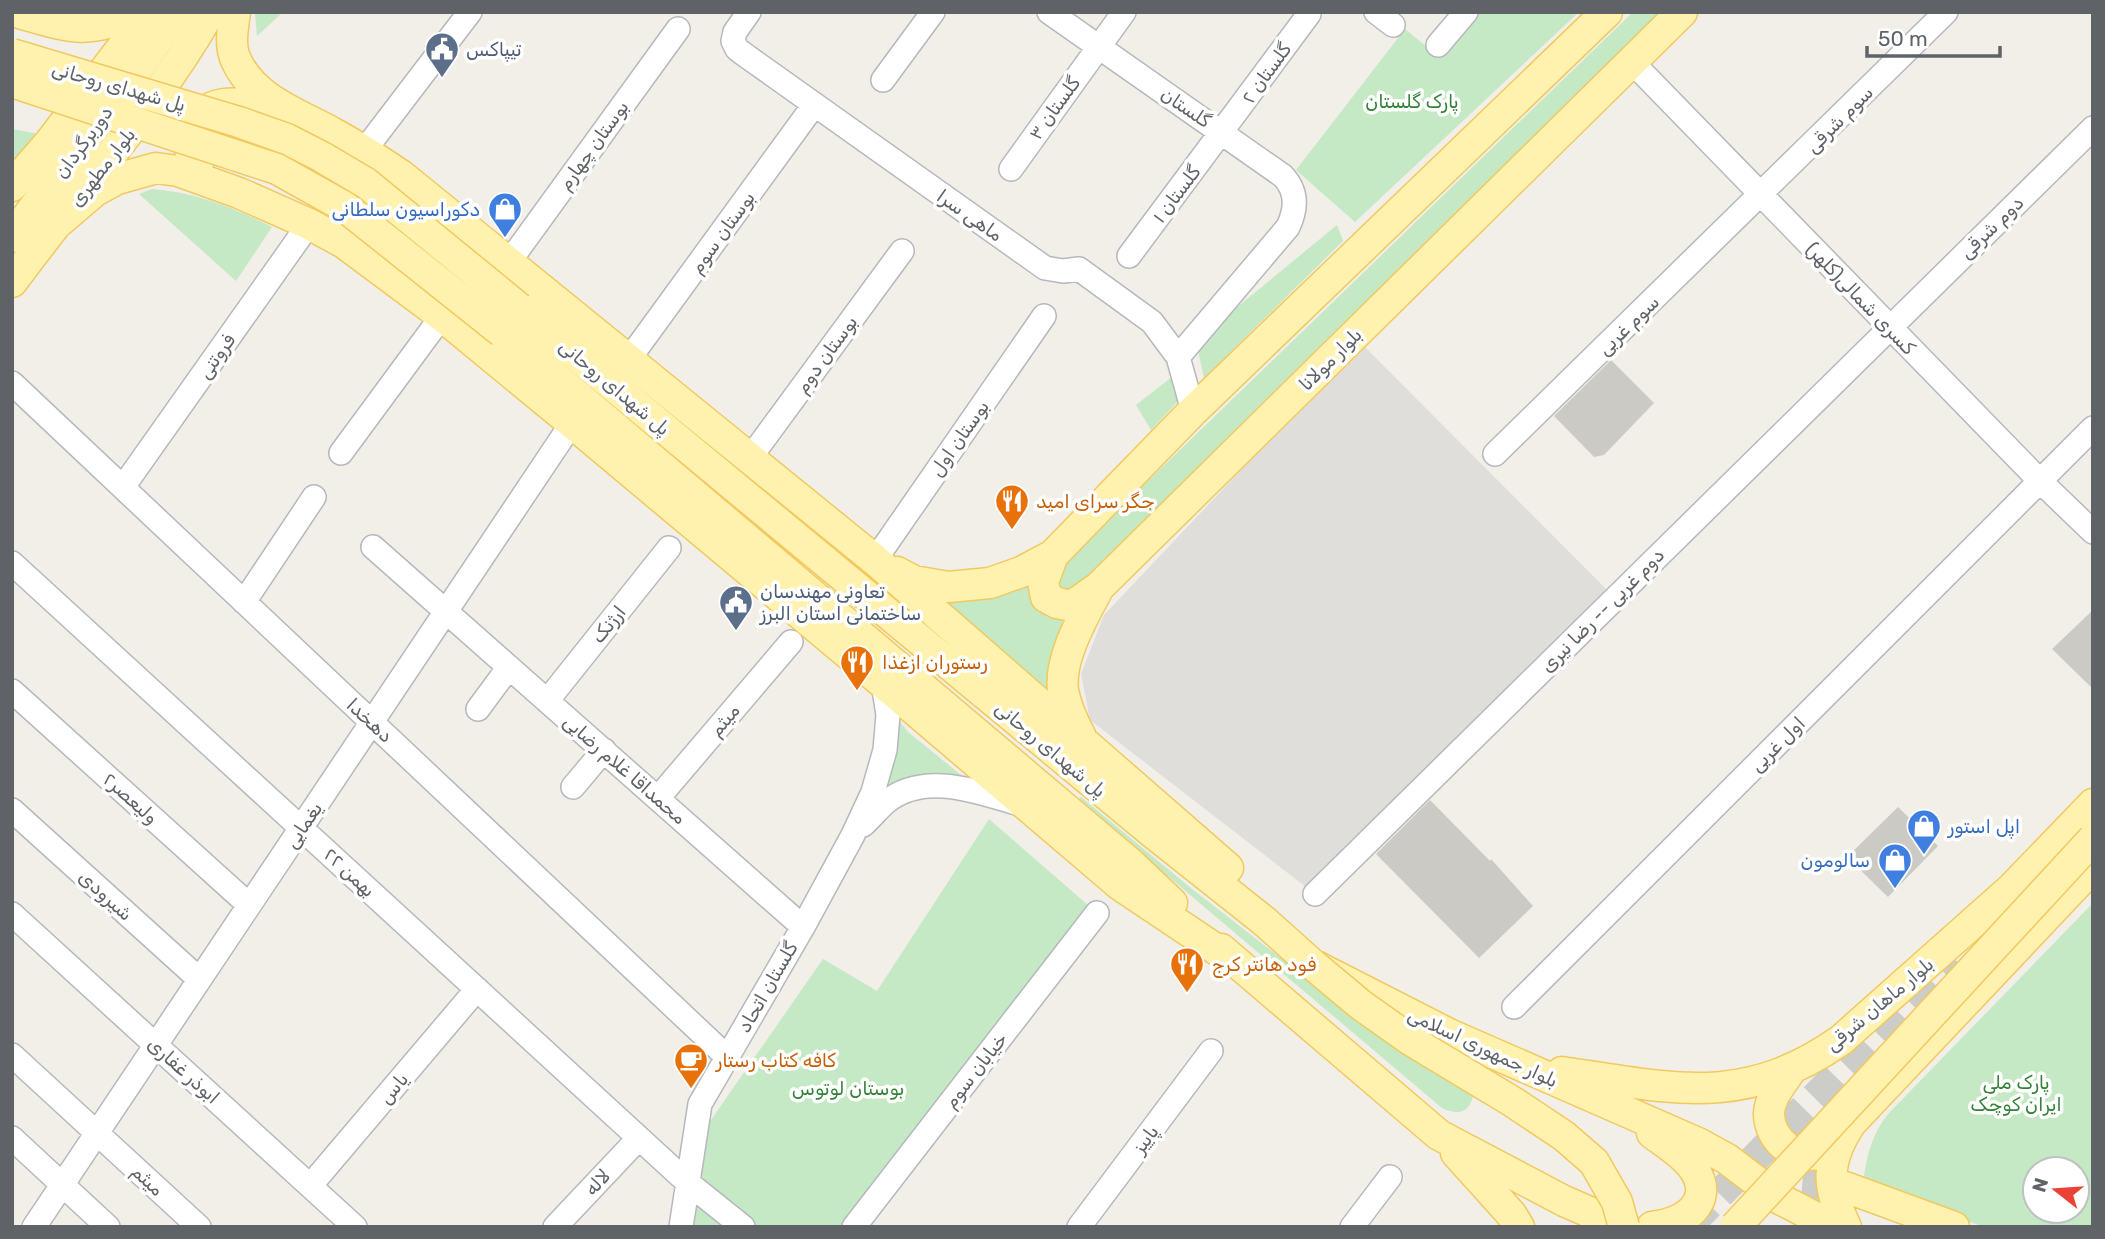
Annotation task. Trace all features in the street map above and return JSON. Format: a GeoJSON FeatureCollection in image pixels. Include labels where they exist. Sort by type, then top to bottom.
{"type":"FeatureCollection","features":[{"type":"Feature","properties":{"kind":"main road"},"geometry":{"type":"LineString","coordinates":[[16,12],[90,29],[120,19],[130,12]]}},
{"type":"Feature","properties":{"kind":"main road"},"geometry":{"type":"LineString","coordinates":[[12,186],[50,142],[149,12]]}},
{"type":"Feature","properties":{"kind":"main road","name":"دوربرگردان"},"geometry":{"type":"LineString","coordinates":[[12,237],[141,64],[176,12]]}},
{"type":"Feature","properties":{"kind":"main road","name":"بلوار مطهری"},"geometry":{"type":"LineString","coordinates":[[12,282],[54,226],[116,152],[171,76],[210,12]]}},
{"type":"Feature","properties":{"kind":"main road"},"geometry":{"type":"LineString","coordinates":[[235,12],[232,38],[234,58],[245,76],[258,89],[292,113],[364,151],[402,176],[874,560],[1232,872],[1264,921]]}},
{"type":"Feature","properties":{"kind":"main road"},"geometry":{"type":"LineString","coordinates":[[874,560],[914,581],[948,587],[990,583],[1021,572],[1053,555],[1194,411],[1607,12]]}},
{"type":"Feature","properties":{"kind":"main road","name":"بلوار مولانا"},"geometry":{"type":"LineString","coordinates":[[1085,745],[1070,715],[1063,690],[1063,673],[1076,631],[1099,587],[1682,12]]}},
{"type":"Feature","properties":{"kind":"main road","name":"پل شهدای روحانی"},"geometry":{"type":"LineString","coordinates":[[19,70],[185,105],[287,139],[322,156],[366,183],[1153,833]]}},
{"type":"Feature","properties":{"kind":"main road","name":"پل شهدای روحانی"},"geometry":{"type":"LineString","coordinates":[[19,70],[277,169],[345,207],[502,332],[1131,864],[1235,962]]}},
{"type":"Feature","properties":{"kind":"main road"},"geometry":{"type":"LineString","coordinates":[[239,193],[204,170],[192,158],[189,143],[201,116],[209,107],[223,103],[292,113]]}},
{"type":"Feature","properties":{"kind":"main road"},"geometry":{"type":"LineString","coordinates":[[54,226],[95,191],[126,176],[156,168],[178,171],[239,193],[309,224],[344,243],[442,316],[572,423],[884,683],[1120,885],[1235,962],[1439,1135],[1481,1180],[1519,1227]]}},
{"type":"Feature","properties":{"kind":"main road"},"geometry":{"type":"LineString","coordinates":[[1053,555],[1043,582],[1046,597],[1072,606],[1099,587]]}},
{"type":"Feature","properties":{"kind":"main road","name":"بلوار ماهان شرقی"},"geometry":{"type":"LineString","coordinates":[[1528,1067],[1682,1090],[1735,1086],[1791,1070],[1814,1059],[1841,1040],[2012,888],[2093,804]]}},
{"type":"Feature","properties":{"kind":"main road","name":"بلوار جمهوری اسلامی"},"geometry":{"type":"LineString","coordinates":[[1153,833],[1264,921],[1312,964],[1449,1034],[1671,1130],[1718,1154],[1780,1199],[1833,1224]]}},
{"type":"Feature","properties":{"kind":"main road"},"geometry":{"type":"LineString","coordinates":[[1735,1227],[2093,839]]}},
{"type":"Feature","properties":{"kind":"main road"},"geometry":{"type":"LineString","coordinates":[[1791,1070],[1774,1094],[1769,1111],[1770,1128],[1779,1142],[1790,1150],[1808,1155],[1821,1153],[2093,867]]}},
{"type":"Feature","properties":{"kind":"main road"},"geometry":{"type":"LineString","coordinates":[[1312,964],[1361,1005],[1412,1041],[1564,1136],[1594,1162],[1617,1202],[1624,1227]]}},
{"type":"Feature","properties":{"kind":"main road"},"geometry":{"type":"LineString","coordinates":[[1564,1201],[1651,1227],[1667,1226],[1684,1219],[1698,1203],[1702,1185],[1693,1168],[1624,1111]]}},
{"type":"Feature","properties":{"kind":"main road"},"geometry":{"type":"LineString","coordinates":[[1749,1227],[1749,1222],[1758,1212],[1768,1209],[1792,1212],[1833,1224],[1833,1154],[1851,1123]]}},
{"type":"Feature","properties":{"kind":"main road"},"geometry":{"type":"LineString","coordinates":[[1439,1135],[1564,1201],[1624,1227]]}},
{"type":"Feature","properties":{"kind":"main road"},"geometry":{"type":"LineString","coordinates":[[1844,1187],[1954,1227]]}},
{"type":"Feature","properties":{"kind":"street"},"geometry":{"type":"LineString","coordinates":[[364,151],[470,12]]}},
{"type":"Feature","properties":{"kind":"street"},"geometry":{"type":"LineString","coordinates":[[883,80],[933,12]]}},
{"type":"Feature","properties":{"kind":"street","name":"گلستان"},"geometry":{"type":"LineString","coordinates":[[1049,12],[1283,176],[1295,195],[1292,219],[1288,227],[1178,357]]}},
{"type":"Feature","properties":{"kind":"street","name":"گلستان ۳"},"geometry":{"type":"LineString","coordinates":[[1011,169],[1124,12]]}},
{"type":"Feature","properties":{"kind":"street"},"geometry":{"type":"LineString","coordinates":[[1438,45],[1466,12]]}},
{"type":"Feature","properties":{"kind":"street","name":"سوم شرقی"},"geometry":{"type":"LineString","coordinates":[[1761,195],[1946,12]]}},
{"type":"Feature","properties":{"kind":"street","name":"گلستان ۲"},"geometry":{"type":"LineString","coordinates":[[1223,132],[1309,14]]}},
{"type":"Feature","properties":{"kind":"street","name":"ماهی سرا"},"geometry":{"type":"LineString","coordinates":[[746,17],[733,41],[737,49],[1045,268],[1063,271],[1079,269],[1087,273],[1152,322],[1178,357],[1194,411]]}},
{"type":"Feature","properties":{"kind":"street","name":"بوستان چهارم"},"geometry":{"type":"LineString","coordinates":[[509,262],[678,29]]}},
{"type":"Feature","properties":{"kind":"street","name":"کسری شمالی(کلهر)"},"geometry":{"type":"LineString","coordinates":[[1632,62],[2040,481],[2093,532]]}},
{"type":"Feature","properties":{"kind":"street","name":"بوستان سوم"},"geometry":{"type":"LineString","coordinates":[[629,359],[814,104]]}},
{"type":"Feature","properties":{"kind":"street","name":"دوم شرقی"},"geometry":{"type":"LineString","coordinates":[[1889,327],[2093,128]]}},
{"type":"Feature","properties":{"kind":"street","name":"گلستان ۱"},"geometry":{"type":"LineString","coordinates":[[1129,256],[1223,132]]}},
{"type":"Feature","properties":{"kind":"street","name":"سوم غربی"},"geometry":{"type":"LineString","coordinates":[[1495,454],[1761,195]]}},
{"type":"Feature","properties":{"kind":"street","name":"فروتنی"},"geometry":{"type":"LineString","coordinates":[[123,487],[309,224]]}},
{"type":"Feature","properties":{"kind":"street","name":"بوستان دوم"},"geometry":{"type":"LineString","coordinates":[[750,458],[902,251]]}},
{"type":"Feature","properties":{"kind":"street"},"geometry":{"type":"LineString","coordinates":[[341,453],[442,316]]}},
{"type":"Feature","properties":{"kind":"street","name":"بوستان اول"},"geometry":{"type":"LineString","coordinates":[[874,560],[1044,316]]}},
{"type":"Feature","properties":{"kind":"street","name":"دوم غربی -- رضا نیری"},"geometry":{"type":"LineString","coordinates":[[1315,894],[1889,327]]}},
{"type":"Feature","properties":{"kind":"street","name":"دهخدا"},"geometry":{"type":"LineString","coordinates":[[12,383],[727,1057]]}},
{"type":"Feature","properties":{"kind":"street","name":"یغمایی"},"geometry":{"type":"LineString","coordinates":[[34,1227],[572,423]]}},
{"type":"Feature","properties":{"kind":"street","name":"اول غربی"},"geometry":{"type":"LineString","coordinates":[[1514,1007],[2093,428]]}},
{"type":"Feature","properties":{"kind":"street"},"geometry":{"type":"LineString","coordinates":[[244,601],[314,497]]}},
{"type":"Feature","properties":{"kind":"street","name":"محمداقا غلام رضایی"},"geometry":{"type":"LineString","coordinates":[[373,547],[803,927]]}},
{"type":"Feature","properties":{"kind":"street","name":"ارژنک"},"geometry":{"type":"LineString","coordinates":[[547,701],[669,548]]}},
{"type":"Feature","properties":{"kind":"street","name":"۲۲ بهمن"},"geometry":{"type":"LineString","coordinates":[[12,563],[687,1182],[743,1227]]}},
{"type":"Feature","properties":{"kind":"street","name":"میثم"},"geometry":{"type":"LineString","coordinates":[[658,799],[791,642]]}},
{"type":"Feature","properties":{"kind":"street"},"geometry":{"type":"LineString","coordinates":[[478,709],[509,667]]}},
{"type":"Feature","properties":{"kind":"street"},"geometry":{"type":"LineString","coordinates":[[853,835],[873,792],[885,750],[888,715],[884,683]]}},
{"type":"Feature","properties":{"kind":"street","name":"ولیعصر۲"},"geometry":{"type":"LineString","coordinates":[[12,691],[249,905]]}},
{"type":"Feature","properties":{"kind":"street"},"geometry":{"type":"LineString","coordinates":[[573,787],[604,750]]}},
{"type":"Feature","properties":{"kind":"street"},"geometry":{"type":"LineString","coordinates":[[853,835],[888,801],[920,786],[953,787],[1026,805]]}},
{"type":"Feature","properties":{"kind":"street","name":"شیرودی"},"geometry":{"type":"LineString","coordinates":[[12,810],[200,979]]}},
{"type":"Feature","properties":{"kind":"street","name":"گلستان اتحاد"},"geometry":{"type":"LineString","coordinates":[[681,1227],[700,1104],[853,835]]}},
{"type":"Feature","properties":{"kind":"street","name":"خیابان سوم"},"geometry":{"type":"LineString","coordinates":[[854,1227],[1097,913]]}},
{"type":"Feature","properties":{"kind":"street","name":"ابوذر غفاری"},"geometry":{"type":"LineString","coordinates":[[12,914],[355,1227]]}},
{"type":"Feature","properties":{"kind":"street","name":"یاس"},"geometry":{"type":"LineString","coordinates":[[310,1186],[477,989]]}},
{"type":"Feature","properties":{"kind":"street","name":"پاییز"},"geometry":{"type":"LineString","coordinates":[[1079,1227],[1211,1051]]}},
{"type":"Feature","properties":{"kind":"street","name":"میثم"},"geometry":{"type":"LineString","coordinates":[[12,1055],[199,1227]]}},
{"type":"Feature","properties":{"kind":"street"},"geometry":{"type":"LineString","coordinates":[[12,1138],[108,1227]]}},
{"type":"Feature","properties":{"kind":"street","name":"لاله"},"geometry":{"type":"LineString","coordinates":[[555,1227],[639,1138]]}},
{"type":"Feature","properties":{"kind":"street"},"geometry":{"type":"LineString","coordinates":[[1352,1227],[1390,1177]]}},
{"type":"Feature","properties":{"kind":"shaded area"},"geometry":{"type":"Polygon","coordinates":[[[1361,343],[1615,598],[1315,894],[1090,720],[1081,674],[1104,615],[1361,343]]]}},
{"type":"Feature","properties":{"kind":"green space"},"geometry":{"type":"Polygon","coordinates":[[[255,12],[283,12],[257,36],[255,12]]]}},
{"type":"Feature","properties":{"kind":"green space","name":"پارک گلستان"},"geometry":{"type":"Polygon","coordinates":[[[1478,12],[1579,12],[1355,222],[1296,170],[1405,29],[1438,56],[1478,12]]]}},
{"type":"Feature","properties":{"kind":"green space"},"geometry":{"type":"Polygon","coordinates":[[[1633,12],[1669,12],[1094,573],[1072,590],[1059,587],[1057,571],[1089,538],[1633,12]]]}},
{"type":"Feature","properties":{"kind":"green space"},"geometry":{"type":"Polygon","coordinates":[[[12,129],[39,134],[12,165],[12,129]]]}},
{"type":"Feature","properties":{"kind":"green space"},"geometry":{"type":"Polygon","coordinates":[[[152,189],[214,202],[272,227],[236,281],[139,194],[152,189]]]}},
{"type":"Feature","properties":{"kind":"green space"},"geometry":{"type":"Polygon","coordinates":[[[1337,225],[1343,241],[1204,378],[1196,341],[1337,225]]]}},
{"type":"Feature","properties":{"kind":"green space"},"geometry":{"type":"Polygon","coordinates":[[[1177,373],[1180,399],[1151,430],[1136,405],[1177,373]]]}},
{"type":"Feature","properties":{"kind":"green space"},"geometry":{"type":"Polygon","coordinates":[[[1034,579],[1071,619],[1054,709],[923,595],[1034,579]]]}},
{"type":"Feature","properties":{"kind":"green space"},"geometry":{"type":"Polygon","coordinates":[[[900,722],[908,732],[966,779],[964,783],[922,776],[884,793],[882,790],[900,722]]]}},
{"type":"Feature","properties":{"kind":"green space"},"geometry":{"type":"Polygon","coordinates":[[[1081,797],[1192,889],[1322,990],[1466,1086],[1473,1096],[1469,1106],[1457,1112],[1442,1108],[1078,800],[1081,797]]]}},
{"type":"Feature","properties":{"kind":"green space","name":"بوستان لوتوس"},"geometry":{"type":"Polygon","coordinates":[[[989,819],[1097,913],[862,1227],[691,1227],[704,1130],[823,959],[877,991],[989,819]]]}},
{"type":"Feature","properties":{"kind":"green space","name":"پارک ملی ایران کوچک"},"geometry":{"type":"Polygon","coordinates":[[[2093,903],[2093,1227],[1984,1227],[1863,1183],[1871,1146],[1889,1113],[2093,903]]]}},
{"type":"Feature","properties":{"kind":"building"},"geometry":{"type":"Polygon","coordinates":[[[1611,360],[1654,403],[1604,455],[1594,457],[1554,416],[1611,360]]]}},
{"type":"Feature","properties":{"kind":"building"},"geometry":{"type":"Polygon","coordinates":[[[2093,610],[2093,689],[2052,649],[2093,610]]]}},
{"type":"Feature","properties":{"kind":"building"},"geometry":{"type":"Polygon","coordinates":[[[1430,800],[1490,861],[1491,859],[1533,906],[1479,958],[1376,854],[1430,800]]]}},
{"type":"Feature","properties":{"kind":"building"},"geometry":{"type":"Polygon","coordinates":[[[1898,807],[1938,846],[1888,897],[1847,857],[1898,807]]]}},
{"type":"Feature","properties":{"kind":"tunnel"},"geometry":{"type":"LineString","coordinates":[[1688,1226],[1917,994],[1951,956]]}},
{"type":"Feature","properties":{"kind":"tunnel"},"geometry":{"type":"LineString","coordinates":[[1758,1188],[1791,1182],[1845,1187]]}},
{"type":"Feature","properties":{"kind":"place","name":"تیپاکس"},"geometry":{"type":"Point","coordinates":[442,79]}},
{"type":"Feature","properties":{"kind":"place","name":"دکوراسیون سلطانی"},"geometry":{"type":"Point","coordinates":[505,239]}},
{"type":"Feature","properties":{"kind":"place","name":"جگر سرای امید"},"geometry":{"type":"Point","coordinates":[1012,531]}},
{"type":"Feature","properties":{"kind":"place","name":"تعاونی مهندسان ساختمانی استان البرز"},"geometry":{"type":"Point","coordinates":[736,632]}},
{"type":"Feature","properties":{"kind":"place","name":"رستوران ازغذا"},"geometry":{"type":"Point","coordinates":[857,692]}},
{"type":"Feature","properties":{"kind":"place","name":"اپل استور"},"geometry":{"type":"Point","coordinates":[1924,856]}},
{"type":"Feature","properties":{"kind":"place","name":"سالومون"},"geometry":{"type":"Point","coordinates":[1895,890]}},
{"type":"Feature","properties":{"kind":"place","name":"فود هانتر کرج"},"geometry":{"type":"Point","coordinates":[1187,994]}},
{"type":"Feature","properties":{"kind":"place","name":"کافه کتاب رستار"},"geometry":{"type":"Point","coordinates":[691,1090]}}]}
